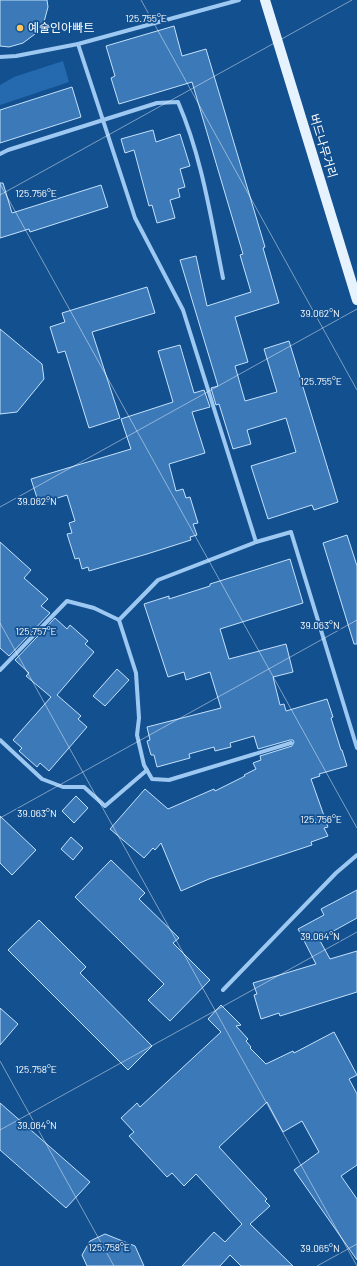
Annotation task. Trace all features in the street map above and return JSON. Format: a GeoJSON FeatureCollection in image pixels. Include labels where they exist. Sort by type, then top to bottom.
{"type":"FeatureCollection","features":[{"type":"Feature","properties":{"kind":"main road","name":"버드나무거리"},"geometry":{"type":"LineString","coordinates":[[265,0],[357,300]]}},
{"type":"Feature","properties":{"kind":"street"},"geometry":{"type":"LineString","coordinates":[[0,57],[16,56],[78,44],[239,0]]}},
{"type":"Feature","properties":{"kind":"street"},"geometry":{"type":"LineString","coordinates":[[78,44],[135,218],[183,310],[256,542]]}},
{"type":"Feature","properties":{"kind":"street"},"geometry":{"type":"LineString","coordinates":[[0,154],[8,150],[157,103],[178,102],[187,123],[206,192],[223,278]]}},
{"type":"Feature","properties":{"kind":"street"},"geometry":{"type":"LineString","coordinates":[[119,620],[158,580],[256,542],[291,532],[357,748]]}},
{"type":"Feature","properties":{"kind":"street"},"geometry":{"type":"LineString","coordinates":[[0,670],[67,601],[94,608],[119,620],[136,673],[139,718],[136,735],[144,765],[152,779],[169,780],[291,743]]}},
{"type":"Feature","properties":{"kind":"street"},"geometry":{"type":"LineString","coordinates":[[0,740],[42,779],[63,787],[84,787],[105,806],[147,770]]}},
{"type":"Feature","properties":{"kind":"street"},"geometry":{"type":"LineString","coordinates":[[223,990],[336,873],[357,855]]}},
{"type":"Feature","properties":{"kind":"shaded area"},"geometry":{"type":"Polygon","coordinates":[[[63,61],[69,82],[0,105],[0,85],[14,77],[63,61]]]}},
{"type":"Feature","properties":{"kind":"building","name":"예술인아빠트"},"geometry":{"type":"Polygon","coordinates":[[[0,0],[47,0],[48,7],[44,22],[35,34],[23,43],[9,47],[0,46],[0,0]]]}},
{"type":"Feature","properties":{"kind":"building"},"geometry":{"type":"Polygon","coordinates":[[[174,26],[182,56],[206,49],[265,247],[263,248],[279,303],[235,317],[248,362],[235,366],[245,401],[277,392],[264,349],[289,341],[338,502],[314,510],[312,505],[268,519],[251,466],[296,452],[286,418],[247,430],[251,444],[233,449],[219,404],[216,405],[211,388],[218,386],[180,260],[196,256],[207,306],[251,292],[240,255],[243,254],[192,82],[119,104],[111,78],[115,76],[106,46],[174,26]]]}},
{"type":"Feature","properties":{"kind":"building"},"geometry":{"type":"Polygon","coordinates":[[[72,87],[81,117],[0,143],[0,110],[72,87]]]}},
{"type":"Feature","properties":{"kind":"building"},"geometry":{"type":"Polygon","coordinates":[[[153,130],[156,142],[180,134],[190,166],[180,169],[185,187],[178,189],[180,197],[170,200],[175,218],[157,223],[152,205],[149,206],[134,150],[125,153],[121,139],[153,130]]]}},
{"type":"Feature","properties":{"kind":"building"},"geometry":{"type":"Polygon","coordinates":[[[0,183],[3,183],[12,213],[101,185],[108,207],[30,232],[29,229],[0,238],[0,183]]]}},
{"type":"Feature","properties":{"kind":"building"},"geometry":{"type":"Polygon","coordinates":[[[147,287],[155,313],[92,332],[120,418],[89,428],[65,351],[58,353],[50,327],[65,322],[62,313],[147,287]]]}},
{"type":"Feature","properties":{"kind":"building"},"geometry":{"type":"Polygon","coordinates":[[[0,329],[42,364],[44,379],[17,412],[0,414],[0,329]]]}},
{"type":"Feature","properties":{"kind":"building"},"geometry":{"type":"Polygon","coordinates":[[[180,345],[194,393],[204,390],[210,407],[192,412],[205,453],[169,464],[176,491],[183,489],[186,498],[190,497],[198,523],[193,524],[197,535],[190,537],[191,540],[147,554],[89,571],[88,567],[82,569],[79,558],[75,559],[67,534],[72,533],[69,523],[75,521],[67,495],[39,504],[31,479],[131,449],[121,419],[173,402],[158,351],[180,345]]]}},
{"type":"Feature","properties":{"kind":"building"},"geometry":{"type":"Polygon","coordinates":[[[347,535],[357,566],[357,644],[354,644],[323,543],[347,535]]]}},
{"type":"Feature","properties":{"kind":"building"},"geometry":{"type":"Polygon","coordinates":[[[0,542],[31,570],[24,578],[48,599],[41,606],[50,613],[9,656],[0,648],[0,542]]]}},
{"type":"Feature","properties":{"kind":"building"},"geometry":{"type":"Polygon","coordinates":[[[290,559],[303,603],[220,629],[229,659],[286,644],[293,672],[273,677],[280,705],[284,704],[286,711],[327,699],[333,717],[331,718],[347,766],[319,774],[320,776],[311,779],[328,827],[324,828],[328,836],[311,842],[312,845],[209,879],[181,891],[161,843],[155,850],[153,848],[144,858],[110,829],[145,789],[168,809],[214,789],[215,791],[245,776],[244,775],[256,769],[253,763],[261,760],[260,756],[292,746],[294,742],[293,740],[290,740],[258,749],[254,736],[230,743],[231,747],[215,751],[214,747],[189,754],[190,758],[157,767],[154,755],[151,755],[147,741],[150,740],[147,727],[221,708],[210,672],[186,680],[184,672],[168,677],[144,604],[169,596],[169,599],[210,586],[210,584],[290,559]]]}},
{"type":"Feature","properties":{"kind":"building"},"geometry":{"type":"Polygon","coordinates":[[[55,618],[67,629],[70,625],[88,641],[85,644],[94,652],[57,695],[81,716],[78,719],[87,727],[49,771],[40,763],[37,767],[19,751],[22,748],[13,740],[51,697],[26,676],[29,673],[15,660],[55,618]]]}},
{"type":"Feature","properties":{"kind":"building"},"geometry":{"type":"Polygon","coordinates":[[[117,669],[129,680],[105,706],[93,696],[117,669]]]}},
{"type":"Feature","properties":{"kind":"building"},"geometry":{"type":"Polygon","coordinates":[[[76,796],[88,808],[74,823],[62,811],[76,796]]]}},
{"type":"Feature","properties":{"kind":"building"},"geometry":{"type":"Polygon","coordinates":[[[0,816],[36,850],[12,875],[0,863],[0,816]]]}},
{"type":"Feature","properties":{"kind":"building"},"geometry":{"type":"Polygon","coordinates":[[[71,837],[83,848],[73,860],[61,849],[71,837]]]}},
{"type":"Feature","properties":{"kind":"building"},"geometry":{"type":"Polygon","coordinates":[[[111,860],[145,893],[139,899],[179,938],[173,943],[210,980],[170,1021],[148,1000],[164,984],[75,897],[111,860]]]}},
{"type":"Feature","properties":{"kind":"building"},"geometry":{"type":"Polygon","coordinates":[[[357,890],[357,918],[319,939],[330,959],[357,951],[357,992],[280,1016],[279,1013],[261,1019],[254,995],[257,994],[253,983],[316,964],[298,929],[324,915],[321,909],[357,890]]]}},
{"type":"Feature","properties":{"kind":"building"},"geometry":{"type":"Polygon","coordinates":[[[39,920],[86,967],[80,973],[152,1046],[128,1070],[8,950],[39,920]]]}},
{"type":"Feature","properties":{"kind":"building"},"geometry":{"type":"Polygon","coordinates":[[[221,1005],[241,1025],[236,1026],[248,1039],[246,1041],[251,1047],[250,1048],[266,1064],[293,1051],[294,1053],[334,1032],[357,1075],[349,1079],[357,1094],[357,1165],[341,1176],[357,1199],[357,1260],[294,1170],[319,1152],[302,1121],[283,1132],[267,1102],[219,1147],[267,1199],[265,1201],[270,1206],[250,1224],[293,1266],[241,1266],[230,1255],[220,1266],[182,1266],[214,1232],[225,1242],[242,1224],[196,1174],[184,1186],[172,1173],[167,1177],[129,1136],[134,1132],[121,1118],[137,1103],[140,1107],[221,1032],[208,1019],[221,1005]]]}},
{"type":"Feature","properties":{"kind":"building"},"geometry":{"type":"Polygon","coordinates":[[[0,1008],[18,1024],[0,1045],[0,1008]]]}},
{"type":"Feature","properties":{"kind":"building"},"geometry":{"type":"Polygon","coordinates":[[[0,1103],[90,1182],[66,1208],[0,1150],[0,1103]]]}},
{"type":"Feature","properties":{"kind":"building"},"geometry":{"type":"Polygon","coordinates":[[[105,1234],[135,1246],[144,1266],[87,1266],[82,1255],[90,1241],[105,1234]]]}},
{"type":"Feature","properties":{"kind":"place","name":"예술인아빠트"},"geometry":{"type":"Point","coordinates":[20,28]}}]}
